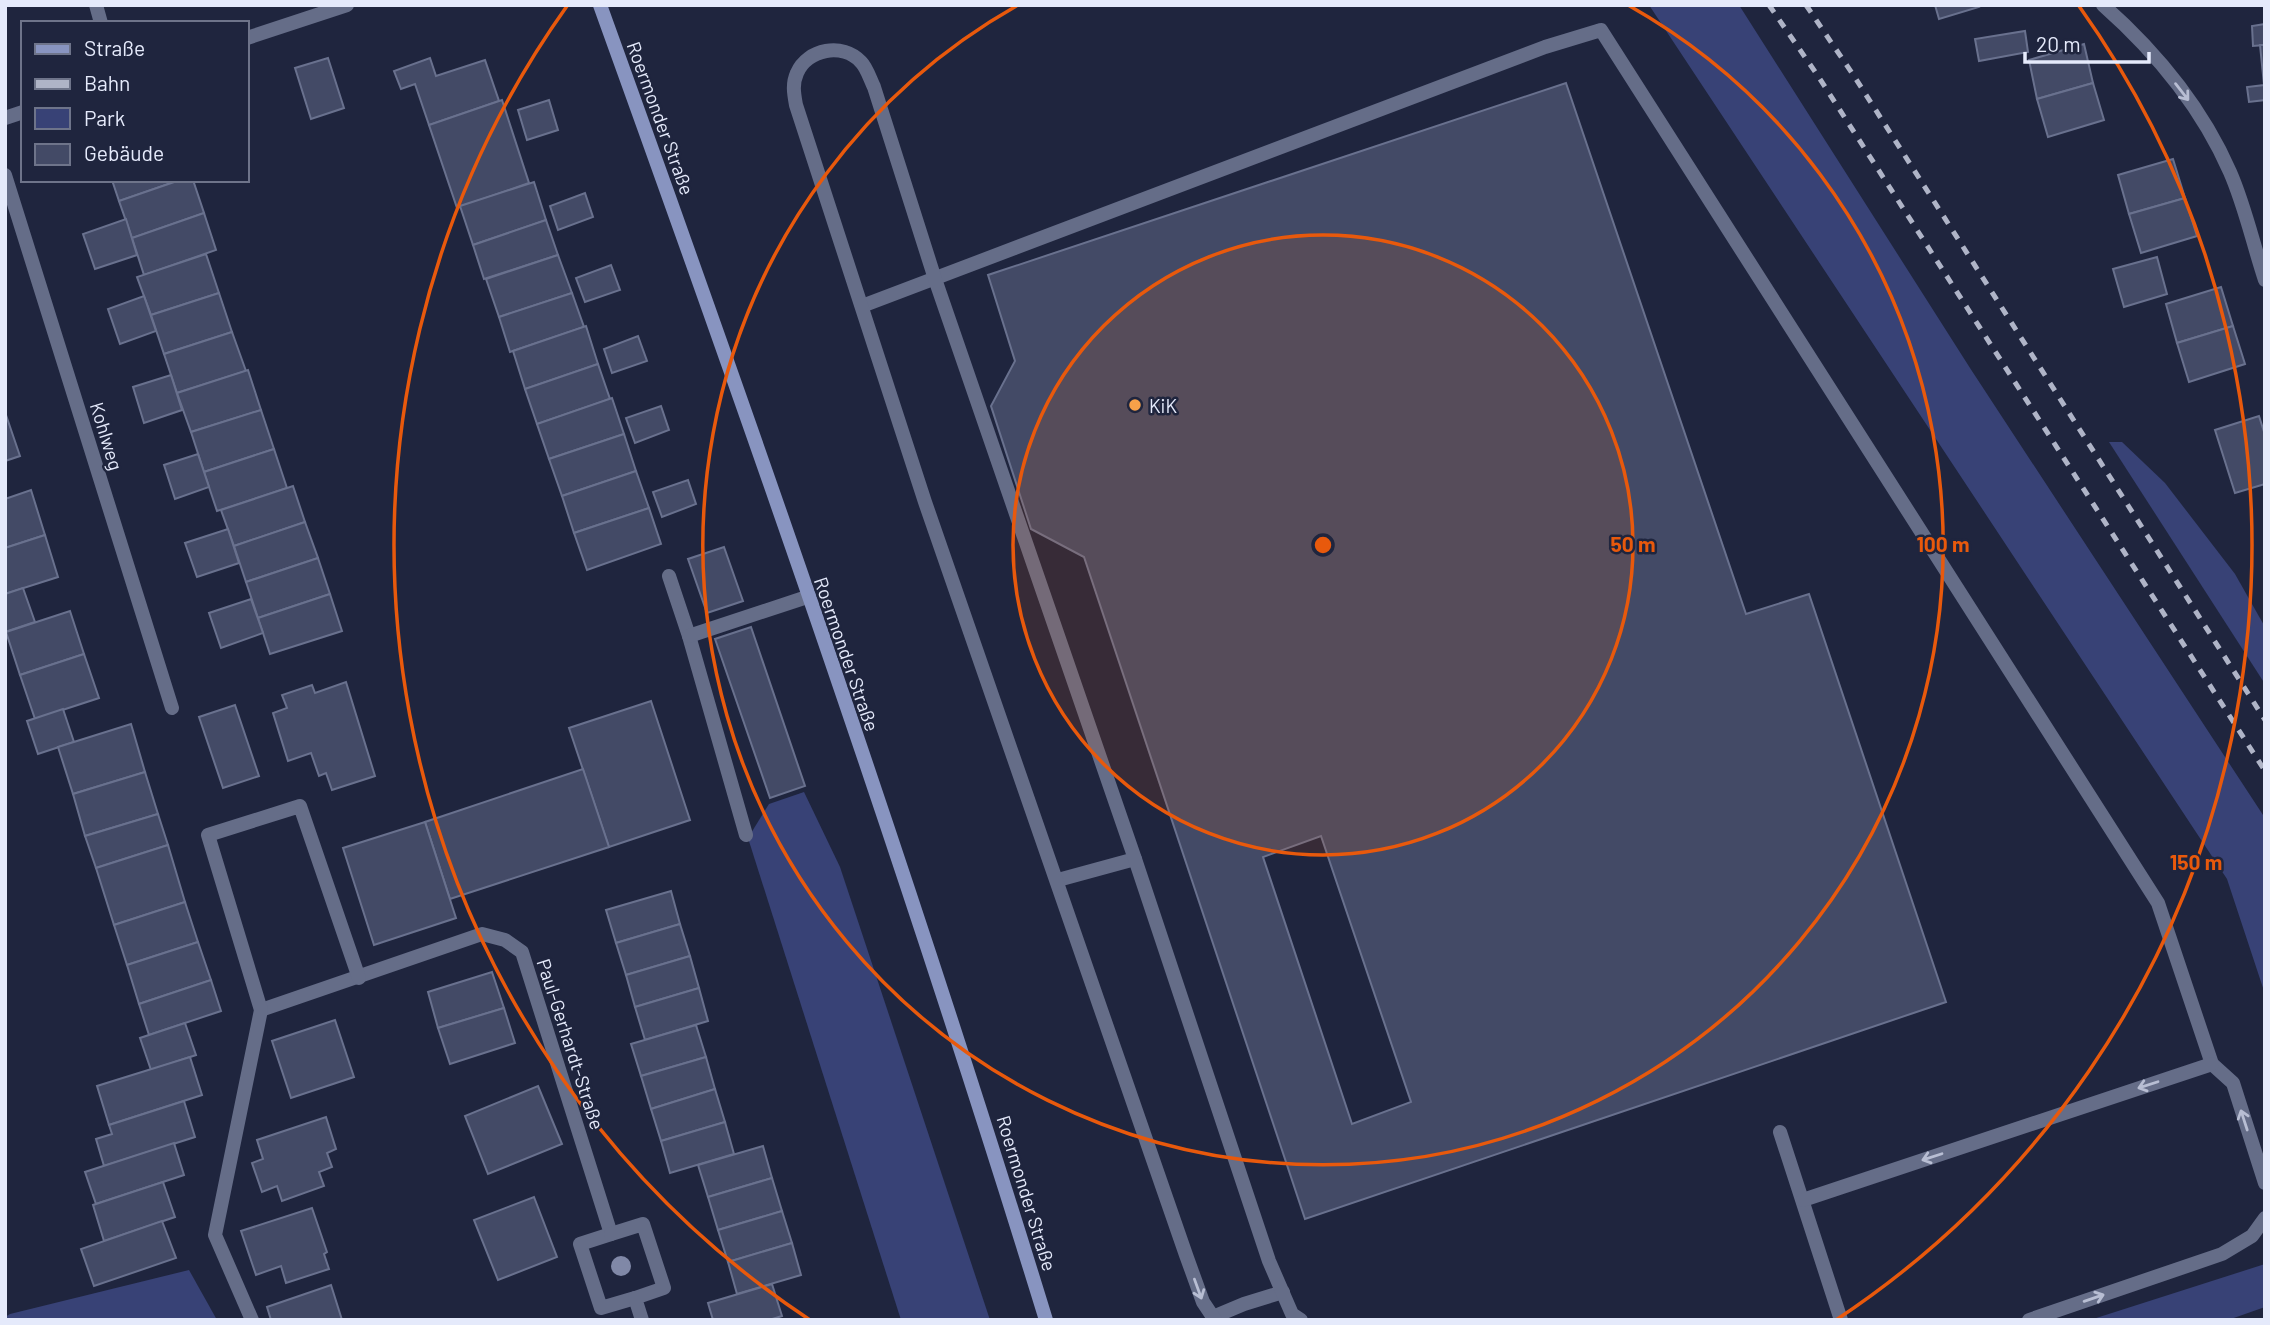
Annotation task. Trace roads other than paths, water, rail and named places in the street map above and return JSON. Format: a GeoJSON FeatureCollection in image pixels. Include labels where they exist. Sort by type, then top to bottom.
{"type":"FeatureCollection","features":[{"type":"Feature","properties":{"kind":"main road","name":"Roermonder Straße"},"geometry":{"type":"LineString","coordinates":[[600,5],[727,359],[982,1113],[1046,1320]]}},
{"type":"Feature","properties":{"kind":"street"},"geometry":{"type":"LineString","coordinates":[[248,38],[347,5]]}},
{"type":"Feature","properties":{"kind":"street"},"geometry":{"type":"LineString","coordinates":[[2103,5],[2154,56],[2203,119],[2231,173],[2265,280]]}},
{"type":"Feature","properties":{"kind":"street"},"geometry":{"type":"LineString","coordinates":[[862,306],[1545,47],[1601,30],[2158,903],[2213,1064],[2233,1083],[2265,1183]]}},
{"type":"Feature","properties":{"kind":"street"},"geometry":{"type":"LineString","coordinates":[[1283,1292],[1244,1304],[1214,1318],[1203,1302],[925,502],[796,105],[793,87],[797,71],[809,57],[826,50],[843,52],[861,62],[874,86],[935,279],[1135,859],[1269,1261],[1283,1292],[1292,1314],[1301,1320]]}},
{"type":"Feature","properties":{"kind":"street","name":"Kohlweg"},"geometry":{"type":"LineString","coordinates":[[5,175],[172,708]]}},
{"type":"Feature","properties":{"kind":"street"},"geometry":{"type":"LineString","coordinates":[[669,576],[747,835]]}},
{"type":"Feature","properties":{"kind":"street"},"geometry":{"type":"LineString","coordinates":[[689,636],[807,597]]}},
{"type":"Feature","properties":{"kind":"street"},"geometry":{"type":"LineString","coordinates":[[252,1320],[215,1235],[261,1010],[208,835],[300,806],[359,978]]}},
{"type":"Feature","properties":{"kind":"street"},"geometry":{"type":"LineString","coordinates":[[1058,880],[1135,859]]}},
{"type":"Feature","properties":{"kind":"street","name":"Paul-Gerhardt-Straße"},"geometry":{"type":"LineString","coordinates":[[261,1010],[482,933],[505,940],[522,952],[611,1234]]}},
{"type":"Feature","properties":{"kind":"street"},"geometry":{"type":"LineString","coordinates":[[1803,1200],[2213,1064]]}},
{"type":"Feature","properties":{"kind":"street"},"geometry":{"type":"LineString","coordinates":[[1780,1132],[1841,1320]]}},
{"type":"Feature","properties":{"kind":"street"},"geometry":{"type":"LineString","coordinates":[[2029,1320],[2222,1254],[2252,1236],[2265,1218]]}},
{"type":"Feature","properties":{"kind":"street"},"geometry":{"type":"LineString","coordinates":[[643,1224],[664,1288],[635,1298],[601,1308],[580,1244],[643,1224]]}},
{"type":"Feature","properties":{"kind":"street"},"geometry":{"type":"LineString","coordinates":[[635,1298],[642,1320]]}},
{"type":"Feature","properties":{"kind":"railway"},"geometry":{"type":"LineString","coordinates":[[1769,5],[1818,76],[2265,771]]}},
{"type":"Feature","properties":{"kind":"railway"},"geometry":{"type":"LineString","coordinates":[[1806,5],[2265,720]]}},
{"type":"Feature","properties":{"kind":"place","name":"KiK"},"geometry":{"type":"Point","coordinates":[1135,405]}}]}
